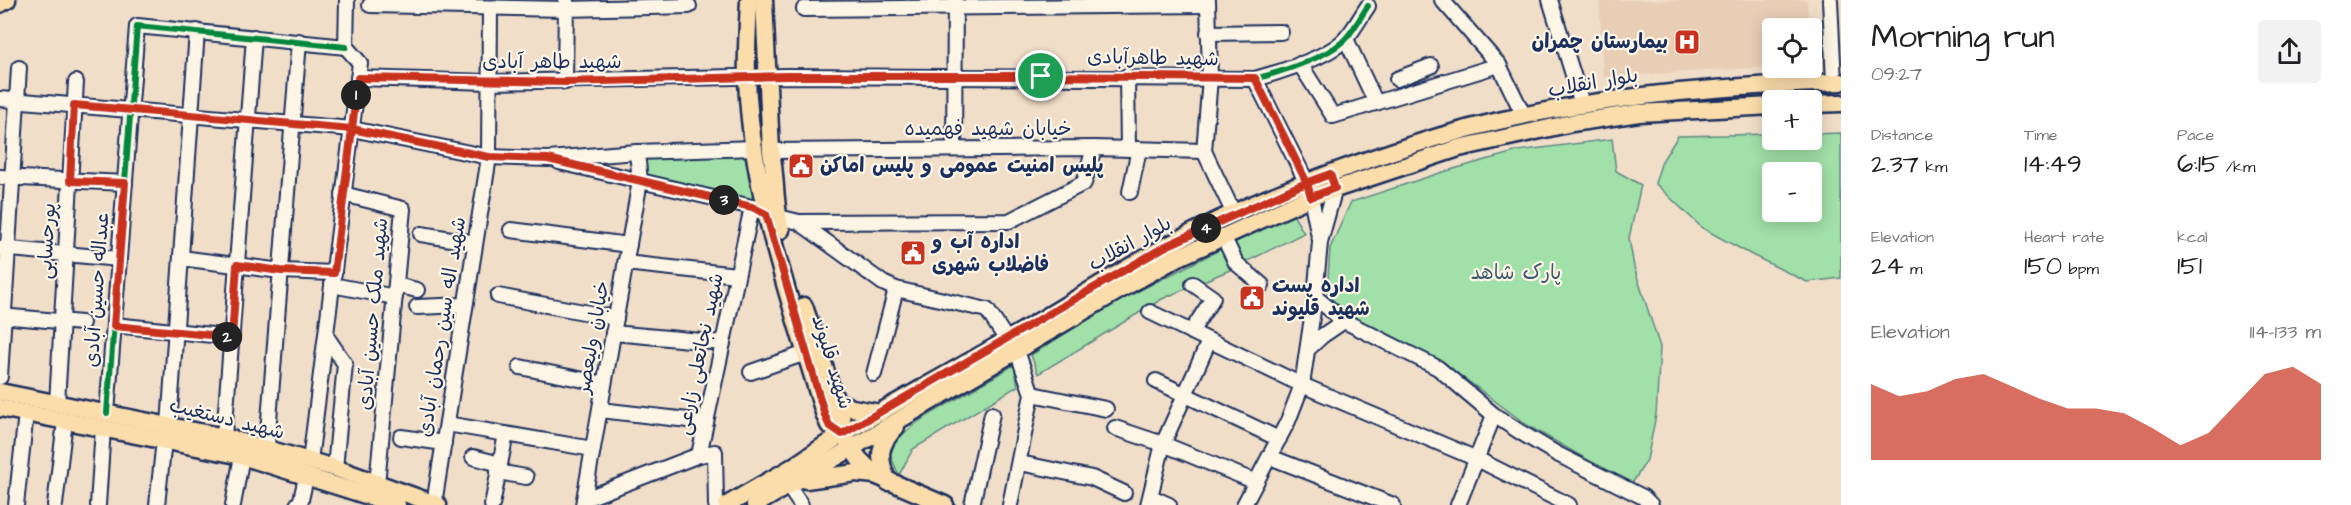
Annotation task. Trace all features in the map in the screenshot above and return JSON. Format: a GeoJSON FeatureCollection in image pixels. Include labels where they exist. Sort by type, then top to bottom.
{"type":"FeatureCollection","features":[{"type":"Feature","properties":{"kind":"main road"},"geometry":{"type":"LineString","coordinates":[[0,4],[7,0]]}},
{"type":"Feature","properties":{"kind":"main road","name":"شهید قلیوند"},"geometry":{"type":"LineString","coordinates":[[749,0],[747,78],[763,149],[775,170],[765,212],[829,425],[847,441]]}},
{"type":"Feature","properties":{"kind":"main road","name":"شهید قلیوند"},"geometry":{"type":"LineString","coordinates":[[763,149],[767,77],[764,0]]}},
{"type":"Feature","properties":{"kind":"main road","name":"بلوار انقلاب"},"geometry":{"type":"LineString","coordinates":[[727,505],[791,468],[905,416],[1166,246],[1234,214],[1333,181],[1411,145],[1524,116],[1638,95],[1708,88],[1837,82]]}},
{"type":"Feature","properties":{"kind":"main road"},"geometry":{"type":"LineString","coordinates":[[1822,104],[1841,103]]}},
{"type":"Feature","properties":{"kind":"main road","name":"بلوار انقلاب"},"geometry":{"type":"LineString","coordinates":[[1333,181],[1459,148],[1572,123],[1639,113],[1762,107]]}},
{"type":"Feature","properties":{"kind":"main road","name":"بلوار انقلاب"},"geometry":{"type":"LineString","coordinates":[[755,505],[791,484],[880,413],[1309,190]]}},
{"type":"Feature","properties":{"kind":"main road","name":"شهید قلیوند"},"geometry":{"type":"LineString","coordinates":[[765,212],[790,266],[847,441]]}},
{"type":"Feature","properties":{"kind":"main road","name":"شهید دستغیب"},"geometry":{"type":"LineString","coordinates":[[0,392],[57,403],[105,420],[244,450],[308,469],[397,505]]}},
{"type":"Feature","properties":{"kind":"main road"},"geometry":{"type":"LineString","coordinates":[[835,400],[852,408],[880,413]]}},
{"type":"Feature","properties":{"kind":"main road","name":"شهید دستغیب"},"geometry":{"type":"LineString","coordinates":[[0,408],[65,421],[105,420]]}},
{"type":"Feature","properties":{"kind":"main road"},"geometry":{"type":"LineString","coordinates":[[882,479],[880,454],[884,440],[905,416]]}},
{"type":"Feature","properties":{"kind":"main road","name":"شهید دستغیب"},"geometry":{"type":"LineString","coordinates":[[166,433],[224,437],[244,450]]}},
{"type":"Feature","properties":{"kind":"main road"},"geometry":{"type":"LineString","coordinates":[[847,441],[859,459],[882,479],[918,500],[945,505]]}},
{"type":"Feature","properties":{"kind":"main road","name":"شهید دستغیب"},"geometry":{"type":"LineString","coordinates":[[308,469],[335,468],[436,504]]}},
{"type":"Feature","properties":{"kind":"main road"},"geometry":{"type":"LineString","coordinates":[[791,484],[822,476],[856,473],[882,479]]}},
{"type":"Feature","properties":{"kind":"street"},"geometry":{"type":"LineString","coordinates":[[346,47],[347,0]]}},
{"type":"Feature","properties":{"kind":"street"},"geometry":{"type":"LineString","coordinates":[[1442,0],[1499,65],[1524,116]]}},
{"type":"Feature","properties":{"kind":"street"},"geometry":{"type":"LineString","coordinates":[[1550,0],[1582,104]]}},
{"type":"Feature","properties":{"kind":"street"},"geometry":{"type":"LineString","coordinates":[[1830,0],[1837,82]]}},
{"type":"Feature","properties":{"kind":"street"},"geometry":{"type":"LineString","coordinates":[[804,9],[955,4],[1208,2],[1210,78],[1204,151],[1234,214]]}},
{"type":"Feature","properties":{"kind":"street","name":"شهید طاهرآبادی"},"geometry":{"type":"LineString","coordinates":[[767,77],[1255,78],[1317,57],[1346,39],[1370,2]]}},
{"type":"Feature","properties":{"kind":"street"},"geometry":{"type":"LineString","coordinates":[[370,5],[490,8],[566,4],[689,6]]}},
{"type":"Feature","properties":{"kind":"street"},"geometry":{"type":"LineString","coordinates":[[565,82],[566,4]]}},
{"type":"Feature","properties":{"kind":"street"},"geometry":{"type":"LineString","coordinates":[[954,148],[955,4]]}},
{"type":"Feature","properties":{"kind":"street","name":"شهید اله سین رحمان آبادی"},"geometry":{"type":"LineString","coordinates":[[436,504],[489,157],[490,8]]}},
{"type":"Feature","properties":{"kind":"street","name":"عبداله حسین آبادی"},"geometry":{"type":"LineString","coordinates":[[98,505],[137,26],[197,31]]}},
{"type":"Feature","properties":{"kind":"street"},"geometry":{"type":"LineString","coordinates":[[157,505],[176,330],[197,31],[346,47],[360,63],[308,469],[300,504]]}},
{"type":"Feature","properties":{"kind":"street"},"geometry":{"type":"LineString","coordinates":[[1208,33],[1281,32]]}},
{"type":"Feature","properties":{"kind":"street"},"geometry":{"type":"LineString","coordinates":[[224,437],[254,37]]}},
{"type":"Feature","properties":{"kind":"street"},"geometry":{"type":"LineString","coordinates":[[1346,39],[1376,103]]}},
{"type":"Feature","properties":{"kind":"street"},"geometry":{"type":"LineString","coordinates":[[266,457],[300,41]]}},
{"type":"Feature","properties":{"kind":"street"},"geometry":{"type":"LineString","coordinates":[[1397,79],[1430,62],[1439,85]]}},
{"type":"Feature","properties":{"kind":"street"},"geometry":{"type":"LineString","coordinates":[[1300,64],[1333,116],[1499,65]]}},
{"type":"Feature","properties":{"kind":"street"},"geometry":{"type":"LineString","coordinates":[[0,377],[6,178],[19,68]]}},
{"type":"Feature","properties":{"kind":"street"},"geometry":{"type":"LineString","coordinates":[[1127,76],[1133,149],[1130,192]]}},
{"type":"Feature","properties":{"kind":"street","name":"شهید طاهر آبادی"},"geometry":{"type":"LineString","coordinates":[[358,78],[565,82],[767,77]]}},
{"type":"Feature","properties":{"kind":"street"},"geometry":{"type":"LineString","coordinates":[[1255,78],[1309,190],[1320,242]]}},
{"type":"Feature","properties":{"kind":"street","name":"پورحسابی"},"geometry":{"type":"LineString","coordinates":[[57,403],[76,82]]}},
{"type":"Feature","properties":{"kind":"street"},"geometry":{"type":"LineString","coordinates":[[0,99],[352,129],[489,157],[548,159],[799,222],[1010,221],[1084,183],[1094,148]]}},
{"type":"Feature","properties":{"kind":"street","name":"خیابان شهید فهمیده"},"geometry":{"type":"LineString","coordinates":[[548,159],[637,152],[763,149],[1094,148],[1204,151]]}},
{"type":"Feature","properties":{"kind":"street","name":"خیابان ولیعصر"},"geometry":{"type":"LineString","coordinates":[[584,502],[640,181],[637,152]]}},
{"type":"Feature","properties":{"kind":"street"},"geometry":{"type":"LineString","coordinates":[[6,178],[125,183]]}},
{"type":"Feature","properties":{"kind":"street"},"geometry":{"type":"LineString","coordinates":[[1244,505],[1279,439],[1302,385],[1315,297],[1320,242],[1333,181]]}},
{"type":"Feature","properties":{"kind":"street","name":"شهید ملک حسین آبادی"},"geometry":{"type":"LineString","coordinates":[[343,194],[403,209],[377,484]]}},
{"type":"Feature","properties":{"kind":"street","name":"شهید نجاتعلی زارعی"},"geometry":{"type":"LineString","coordinates":[[584,502],[699,455],[737,275],[765,212]]}},
{"type":"Feature","properties":{"kind":"street"},"geometry":{"type":"LineString","coordinates":[[799,222],[883,283],[896,289],[987,310],[1012,346],[1032,394],[1010,505]]}},
{"type":"Feature","properties":{"kind":"street"},"geometry":{"type":"LineString","coordinates":[[511,230],[629,245]]}},
{"type":"Feature","properties":{"kind":"street"},"geometry":{"type":"LineString","coordinates":[[421,234],[475,243]]}},
{"type":"Feature","properties":{"kind":"street"},"geometry":{"type":"LineString","coordinates":[[1223,236],[1236,263],[1262,285]]}},
{"type":"Feature","properties":{"kind":"street"},"geometry":{"type":"LineString","coordinates":[[4,249],[119,259]]}},
{"type":"Feature","properties":{"kind":"street"},"geometry":{"type":"LineString","coordinates":[[181,258],[333,279],[395,291],[417,290]]}},
{"type":"Feature","properties":{"kind":"street"},"geometry":{"type":"LineString","coordinates":[[626,263],[737,275]]}},
{"type":"Feature","properties":{"kind":"street"},"geometry":{"type":"LineString","coordinates":[[1191,332],[1213,298],[1193,284]]}},
{"type":"Feature","properties":{"kind":"street"},"geometry":{"type":"LineString","coordinates":[[874,374],[896,289]]}},
{"type":"Feature","properties":{"kind":"street"},"geometry":{"type":"LineString","coordinates":[[498,296],[616,318]]}},
{"type":"Feature","properties":{"kind":"street"},"geometry":{"type":"LineString","coordinates":[[1315,297],[1344,321],[1438,368],[1494,415],[1557,454],[1644,502]]}},
{"type":"Feature","properties":{"kind":"street"},"geometry":{"type":"LineString","coordinates":[[417,307],[465,305]]}},
{"type":"Feature","properties":{"kind":"street"},"geometry":{"type":"LineString","coordinates":[[1149,312],[1302,385],[1477,459],[1569,505]]}},
{"type":"Feature","properties":{"kind":"street"},"geometry":{"type":"LineString","coordinates":[[2,316],[82,323]]}},
{"type":"Feature","properties":{"kind":"street"},"geometry":{"type":"LineString","coordinates":[[1308,348],[1344,321]]}},
{"type":"Feature","properties":{"kind":"street"},"geometry":{"type":"LineString","coordinates":[[114,326],[232,337]]}},
{"type":"Feature","properties":{"kind":"street"},"geometry":{"type":"LineString","coordinates":[[613,333],[723,343]]}},
{"type":"Feature","properties":{"kind":"street"},"geometry":{"type":"LineString","coordinates":[[326,336],[345,364],[335,468]]}},
{"type":"Feature","properties":{"kind":"street"},"geometry":{"type":"LineString","coordinates":[[1169,505],[1149,501],[1163,444],[1209,341]]}},
{"type":"Feature","properties":{"kind":"street"},"geometry":{"type":"LineString","coordinates":[[751,372],[806,353]]}},
{"type":"Feature","properties":{"kind":"street"},"geometry":{"type":"LineString","coordinates":[[520,367],[604,384]]}},
{"type":"Feature","properties":{"kind":"street"},"geometry":{"type":"LineString","coordinates":[[1156,381],[1279,439]]}},
{"type":"Feature","properties":{"kind":"street"},"geometry":{"type":"LineString","coordinates":[[1032,394],[1107,409]]}},
{"type":"Feature","properties":{"kind":"street"},"geometry":{"type":"LineString","coordinates":[[600,410],[706,422]]}},
{"type":"Feature","properties":{"kind":"street"},"geometry":{"type":"LineString","coordinates":[[16,505],[26,413]]}},
{"type":"Feature","properties":{"kind":"street"},"geometry":{"type":"LineString","coordinates":[[972,505],[992,414]]}},
{"type":"Feature","properties":{"kind":"street"},"geometry":{"type":"LineString","coordinates":[[1458,505],[1494,415]]}},
{"type":"Feature","properties":{"kind":"street"},"geometry":{"type":"LineString","coordinates":[[55,505],[65,421]]}},
{"type":"Feature","properties":{"kind":"street"},"geometry":{"type":"LineString","coordinates":[[447,424],[593,449]]}},
{"type":"Feature","properties":{"kind":"street"},"geometry":{"type":"LineString","coordinates":[[1115,428],[1163,444],[1256,482]]}},
{"type":"Feature","properties":{"kind":"street"},"geometry":{"type":"LineString","coordinates":[[492,505],[506,434]]}},
{"type":"Feature","properties":{"kind":"street"},"geometry":{"type":"LineString","coordinates":[[401,437],[444,443]]}},
{"type":"Feature","properties":{"kind":"street"},"geometry":{"type":"LineString","coordinates":[[233,505],[244,450]]}},
{"type":"Feature","properties":{"kind":"street"},"geometry":{"type":"LineString","coordinates":[[699,455],[715,452],[716,505]]}},
{"type":"Feature","properties":{"kind":"street"},"geometry":{"type":"LineString","coordinates":[[473,457],[526,477]]}},
{"type":"Feature","properties":{"kind":"street"},"geometry":{"type":"LineString","coordinates":[[1270,457],[1393,505]]}},
{"type":"Feature","properties":{"kind":"street"},"geometry":{"type":"LineString","coordinates":[[1020,463],[1092,478],[1124,493]]}},
{"type":"Feature","properties":{"kind":"street"},"geometry":{"type":"LineString","coordinates":[[791,484],[801,505]]}},
{"type":"Feature","properties":{"kind":"shaded area","name":"بیمارستان چمران"},"geometry":{"type":"Polygon","coordinates":[[[1599,0],[1807,0],[1808,18],[1762,18],[1762,68],[1603,77],[1599,0]]]}},
{"type":"Feature","properties":{"kind":"green space"},"geometry":{"type":"Polygon","coordinates":[[[1841,133],[1841,278],[1807,282],[1702,228],[1655,183],[1662,161],[1678,136],[1762,134],[1762,150],[1822,150],[1822,134],[1841,133]]]}},
{"type":"Feature","properties":{"kind":"green space","name":"پارک شاهد"},"geometry":{"type":"Polygon","coordinates":[[[1612,139],[1616,171],[1641,185],[1629,238],[1634,267],[1660,347],[1656,415],[1647,460],[1631,485],[1527,425],[1468,381],[1407,345],[1352,318],[1327,294],[1330,248],[1351,202],[1443,172],[1518,151],[1612,139]]]}},
{"type":"Feature","properties":{"kind":"green space"},"geometry":{"type":"Polygon","coordinates":[[[746,152],[756,201],[734,199],[644,178],[641,154],[746,152]]]}},
{"type":"Feature","properties":{"kind":"green space"},"geometry":{"type":"Polygon","coordinates":[[[1292,213],[1304,233],[1232,269],[1162,299],[1038,374],[1031,355],[1109,306],[1292,213]]]}},
{"type":"Feature","properties":{"kind":"green space"},"geometry":{"type":"Polygon","coordinates":[[[1014,365],[1018,386],[913,449],[899,475],[890,455],[896,440],[919,421],[1014,365]]]}},
{"type":"Feature","properties":{"kind":"cycle path"},"geometry":{"type":"LineString","coordinates":[[358,78],[490,82],[787,76],[1255,79],[1304,63],[1329,51],[1347,37],[1368,6]]}},
{"type":"Feature","properties":{"kind":"cycle path"},"geometry":{"type":"LineString","coordinates":[[107,413],[137,26],[346,47]]}},
{"type":"Feature","properties":{"kind":"place","name":"بیمارستان چمران"},"geometry":{"type":"Point","coordinates":[1687,42]}},
{"type":"Feature","properties":{"kind":"place","name":"پلیس امنیت عمومی و پلیس اماکن"},"geometry":{"type":"Point","coordinates":[801,166]}},
{"type":"Feature","properties":{"kind":"place","name":"اداره آب و فاضلاب شهری"},"geometry":{"type":"Point","coordinates":[913,253]}},
{"type":"Feature","properties":{"kind":"place","name":"اداره پست شهید قلیوند"},"geometry":{"type":"Point","coordinates":[1252,298]}},
{"type":"Feature","properties":{"kind":"route"},"geometry":{"type":"LineString","coordinates":[[1041,76],[787,76],[565,82],[358,78],[352,129],[74,105],[70,181],[125,183],[114,326],[232,337],[237,265],[281,271],[334,273],[352,129],[489,157],[548,159],[752,207],[766,214],[825,416],[829,425],[842,434],[1166,246],[1234,214],[1294,188],[1307,183],[1330,174],[1335,188],[1311,197],[1307,183],[1255,78],[1041,76]]}}]}
